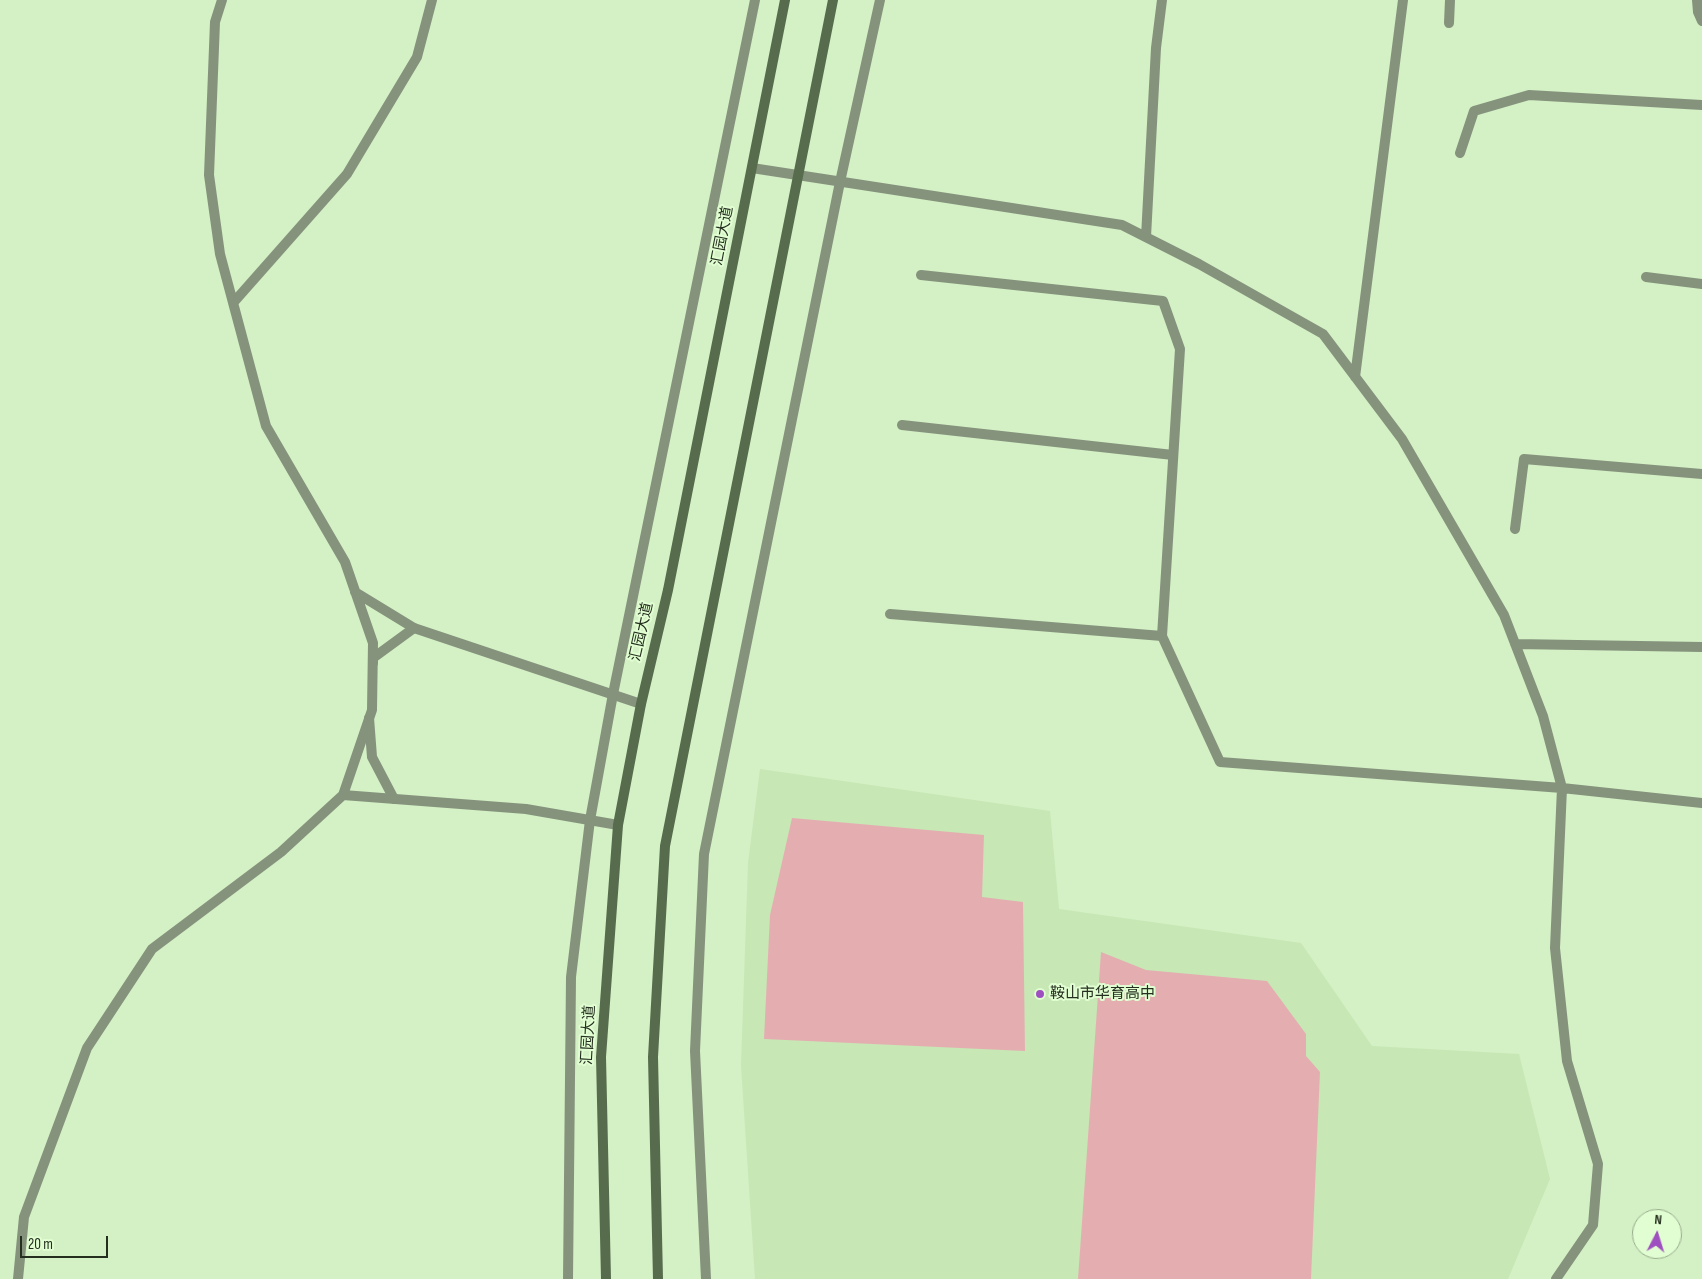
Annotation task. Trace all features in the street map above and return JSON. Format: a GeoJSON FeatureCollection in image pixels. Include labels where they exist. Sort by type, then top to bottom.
{"type":"FeatureCollection","features":[{"type":"Feature","properties":{"kind":"main road","name":"汇园大道"},"geometry":{"type":"LineString","coordinates":[[606,1279],[601,1057],[618,825],[641,704],[668,590],[785,0]]}},
{"type":"Feature","properties":{"kind":"main road"},"geometry":{"type":"LineString","coordinates":[[658,1279],[653,1057],[665,846],[833,0]]}},
{"type":"Feature","properties":{"kind":"street"},"geometry":{"type":"LineString","coordinates":[[18,1279],[24,1217],[87,1048],[152,949],[282,852],[343,795],[372,710],[373,643],[345,562],[266,426],[220,254],[209,175],[215,22],[222,0]]}},
{"type":"Feature","properties":{"kind":"street"},"geometry":{"type":"LineString","coordinates":[[233,303],[347,174],[417,57],[432,0]]}},
{"type":"Feature","properties":{"kind":"street"},"geometry":{"type":"LineString","coordinates":[[568,1279],[571,977],[590,820],[613,694],[755,0]]}},
{"type":"Feature","properties":{"kind":"street"},"geometry":{"type":"LineString","coordinates":[[706,1279],[695,1051],[704,854],[840,182],[880,0]]}},
{"type":"Feature","properties":{"kind":"street"},"geometry":{"type":"LineString","coordinates":[[1146,237],[1156,48],[1162,0]]}},
{"type":"Feature","properties":{"kind":"street"},"geometry":{"type":"LineString","coordinates":[[1355,377],[1403,0]]}},
{"type":"Feature","properties":{"kind":"street"},"geometry":{"type":"LineString","coordinates":[[1449,23],[1450,0]]}},
{"type":"Feature","properties":{"kind":"street"},"geometry":{"type":"LineString","coordinates":[[1697,0],[1698,12],[1702,21]]}},
{"type":"Feature","properties":{"kind":"street"},"geometry":{"type":"LineString","coordinates":[[1460,153],[1474,111],[1529,95],[1702,105]]}},
{"type":"Feature","properties":{"kind":"street"},"geometry":{"type":"LineString","coordinates":[[752,168],[1122,225],[1199,264],[1322,334],[1402,439],[1504,615],[1543,716],[1562,788],[1555,948],[1568,1062],[1598,1164],[1593,1225],[1556,1279]]}},
{"type":"Feature","properties":{"kind":"street"},"geometry":{"type":"LineString","coordinates":[[921,276],[1164,301],[1180,349],[1162,636],[1220,762],[1562,788],[1702,803]]}},
{"type":"Feature","properties":{"kind":"street"},"geometry":{"type":"LineString","coordinates":[[1646,277],[1702,284]]}},
{"type":"Feature","properties":{"kind":"street"},"geometry":{"type":"LineString","coordinates":[[902,425],[1173,455]]}},
{"type":"Feature","properties":{"kind":"street"},"geometry":{"type":"LineString","coordinates":[[1516,530],[1524,459],[1702,474]]}},
{"type":"Feature","properties":{"kind":"street"},"geometry":{"type":"LineString","coordinates":[[355,592],[414,628],[641,704]]}},
{"type":"Feature","properties":{"kind":"street"},"geometry":{"type":"LineString","coordinates":[[890,614],[1162,636]]}},
{"type":"Feature","properties":{"kind":"street"},"geometry":{"type":"LineString","coordinates":[[373,658],[414,628]]}},
{"type":"Feature","properties":{"kind":"street"},"geometry":{"type":"LineString","coordinates":[[1515,644],[1702,647]]}},
{"type":"Feature","properties":{"kind":"street"},"geometry":{"type":"LineString","coordinates":[[369,718],[372,757],[394,799]]}},
{"type":"Feature","properties":{"kind":"street"},"geometry":{"type":"LineString","coordinates":[[343,795],[526,809],[618,825]]}},
{"type":"Feature","properties":{"kind":"shaded area","name":"鞍山市华育高中"},"geometry":{"type":"Polygon","coordinates":[[[760,769],[1050,811],[1059,909],[1301,943],[1372,1046],[1519,1054],[1550,1179],[1508,1279],[755,1279],[741,1066],[748,863],[760,769]]]}},
{"type":"Feature","properties":{"kind":"shaded area"},"geometry":{"type":"Polygon","coordinates":[[[792,818],[984,835],[982,897],[1023,902],[1025,1051],[764,1039],[770,915],[792,818]]]}},
{"type":"Feature","properties":{"kind":"shaded area"},"geometry":{"type":"Polygon","coordinates":[[[1101,952],[1146,970],[1267,981],[1306,1034],[1306,1056],[1320,1072],[1311,1279],[1078,1279],[1101,952]]]}},
{"type":"Feature","properties":{"kind":"place","name":"鞍山市华育高中"},"geometry":{"type":"Point","coordinates":[1040,994]}}]}
